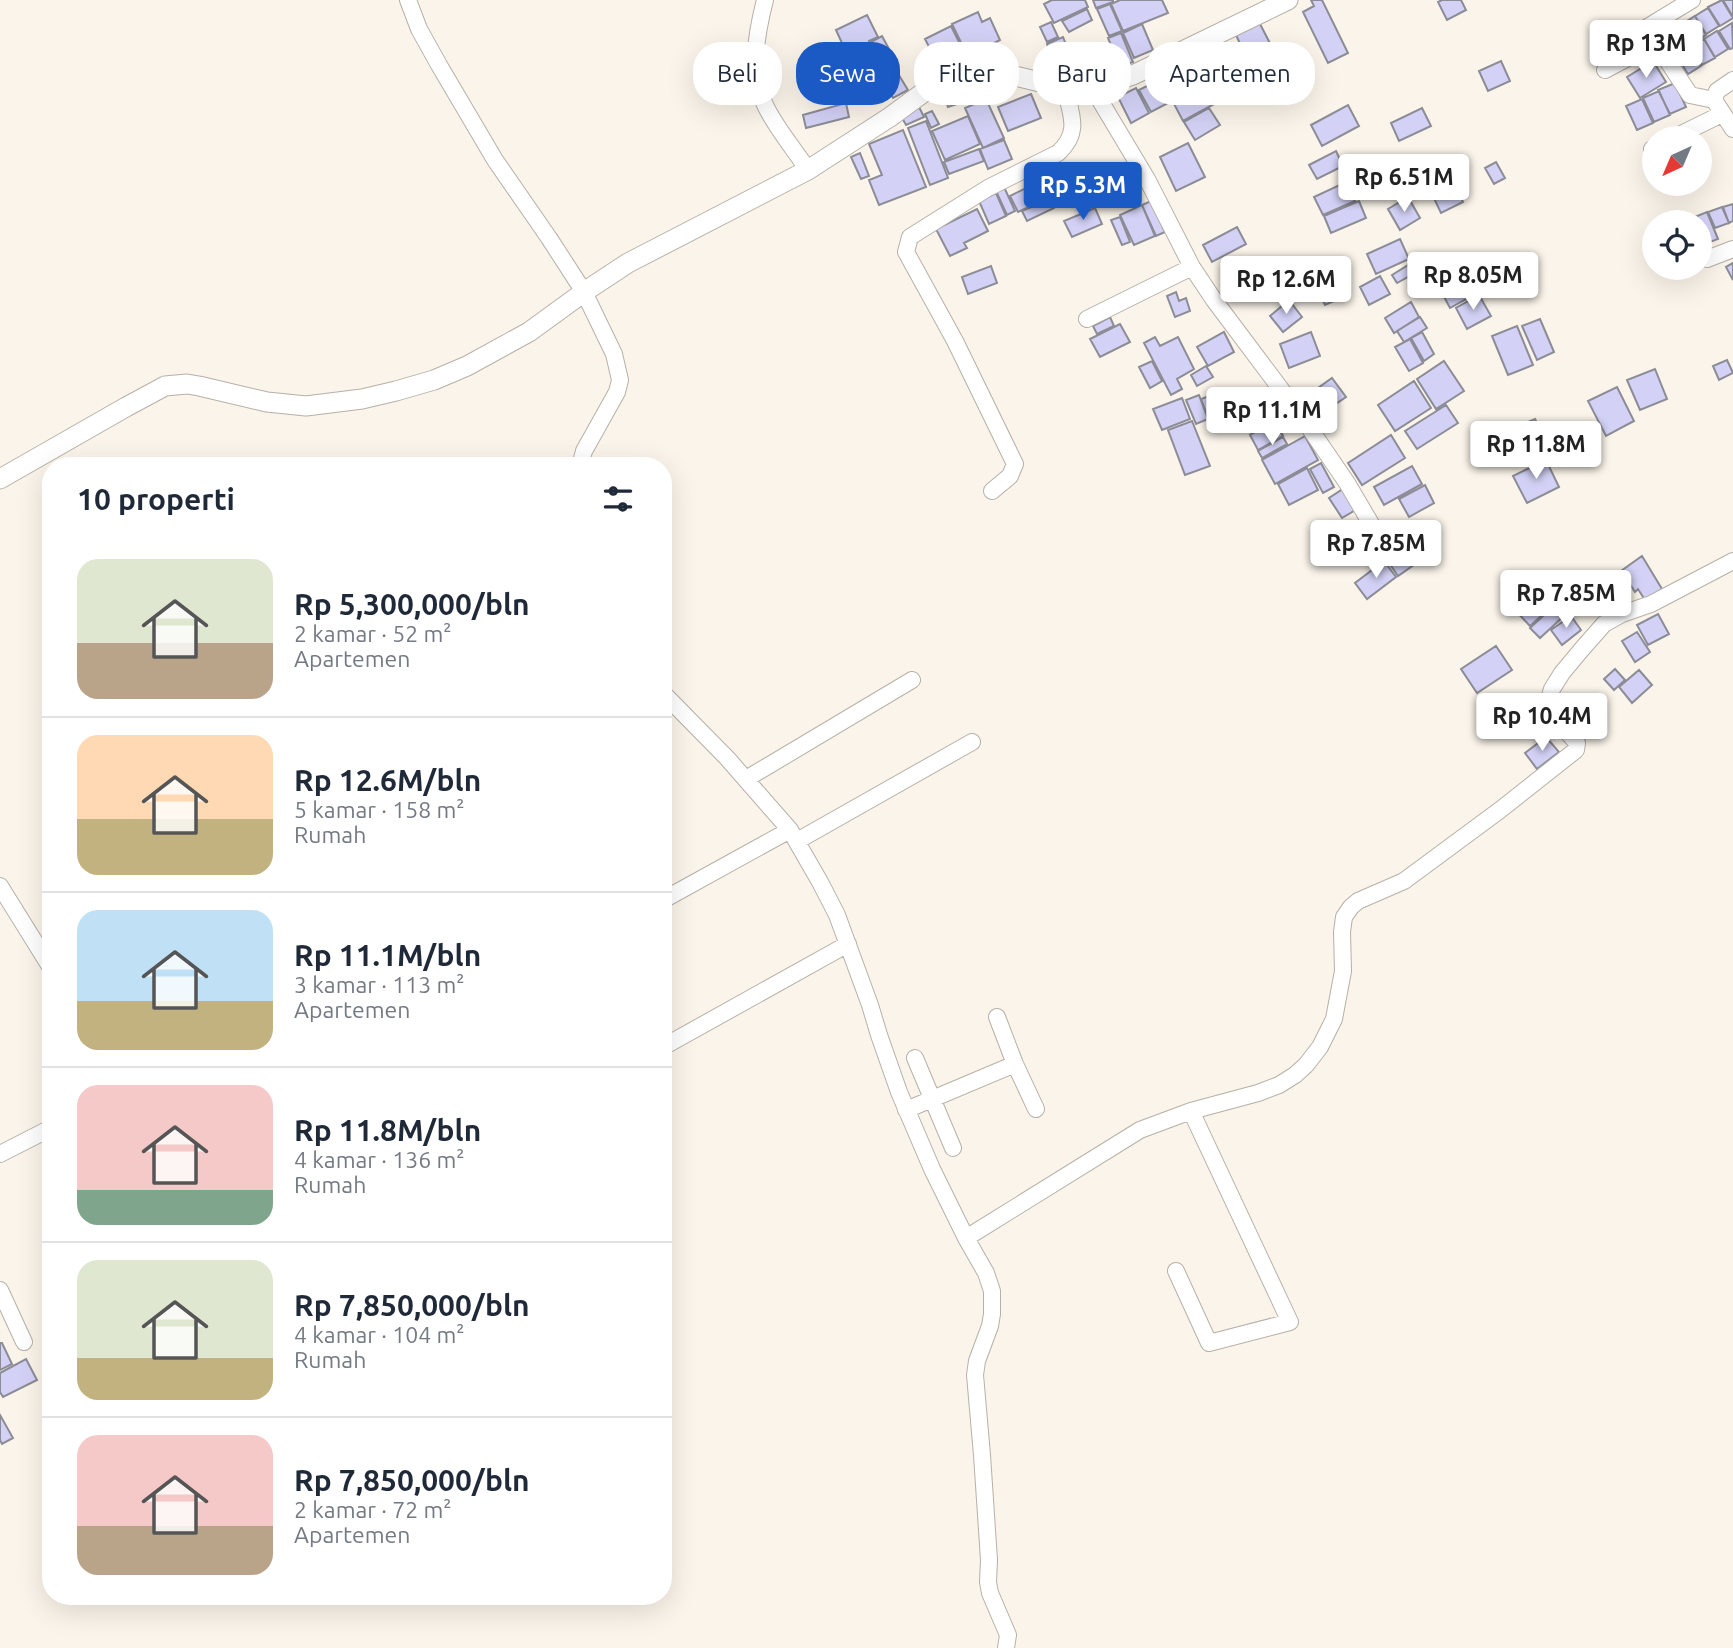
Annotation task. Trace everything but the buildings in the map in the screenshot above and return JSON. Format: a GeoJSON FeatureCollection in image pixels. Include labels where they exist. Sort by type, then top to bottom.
{"type":"FeatureCollection","features":[{"type":"Feature","properties":{"kind":"street"},"geometry":{"type":"LineString","coordinates":[[408,0],[426,41],[495,160],[584,292],[614,354],[620,380],[617,392],[582,457]]}},
{"type":"Feature","properties":{"kind":"street"},"geometry":{"type":"LineString","coordinates":[[765,0],[756,44],[760,91],[770,114],[808,170]]}},
{"type":"Feature","properties":{"kind":"street"},"geometry":{"type":"LineString","coordinates":[[1131,76],[1288,0]]}},
{"type":"Feature","properties":{"kind":"street"},"geometry":{"type":"LineString","coordinates":[[1692,0],[1646,28],[1690,95],[1718,107]]}},
{"type":"Feature","properties":{"kind":"street"},"geometry":{"type":"LineString","coordinates":[[1605,71],[1656,44]]}},
{"type":"Feature","properties":{"kind":"street"},"geometry":{"type":"LineString","coordinates":[[0,479],[165,386],[187,384],[267,401],[306,406],[362,399],[434,380],[467,366],[530,332],[628,263],[808,170],[935,84],[968,75],[988,73],[1033,79]]}},
{"type":"Feature","properties":{"kind":"street"},"geometry":{"type":"LineString","coordinates":[[1733,80],[1717,91],[1718,107],[1733,130]]}},
{"type":"Feature","properties":{"kind":"street"},"geometry":{"type":"LineString","coordinates":[[992,491],[1010,476],[1015,464],[955,341],[906,252],[907,242],[910,237],[988,188],[1058,153],[1071,137],[1074,126],[1069,105]]}},
{"type":"Feature","properties":{"kind":"street"},"geometry":{"type":"LineString","coordinates":[[1103,105],[1147,179],[1192,267],[1304,420],[1347,483],[1387,551]]}},
{"type":"Feature","properties":{"kind":"street"},"geometry":{"type":"LineString","coordinates":[[1690,126],[1718,107]]}},
{"type":"Feature","properties":{"kind":"street"},"geometry":{"type":"LineString","coordinates":[[1712,256],[1733,249]]}},
{"type":"Feature","properties":{"kind":"street"},"geometry":{"type":"LineString","coordinates":[[1087,319],[1192,267]]}},
{"type":"Feature","properties":{"kind":"street"},"geometry":{"type":"LineString","coordinates":[[966,1238],[1140,1130],[1191,1111],[1258,1094],[1295,1075],[1320,1047],[1334,1019],[1343,971],[1344,917],[1351,907],[1358,901],[1404,881],[1576,750],[1577,743],[1554,717],[1549,699],[1562,673],[1604,624],[1622,614],[1651,604],[1733,561]]}},
{"type":"Feature","properties":{"kind":"street"},"geometry":{"type":"LineString","coordinates":[[746,779],[912,680]]}},
{"type":"Feature","properties":{"kind":"street"},"geometry":{"type":"LineString","coordinates":[[672,702],[746,779],[793,836],[837,915],[906,1110],[932,1169],[986,1273],[993,1304],[990,1326],[977,1361],[975,1375],[989,1560],[988,1582],[1008,1635],[1006,1648]]}},
{"type":"Feature","properties":{"kind":"street"},"geometry":{"type":"LineString","coordinates":[[672,896],[972,743]]}},
{"type":"Feature","properties":{"kind":"street"},"geometry":{"type":"LineString","coordinates":[[0,886],[42,954]]}},
{"type":"Feature","properties":{"kind":"street"},"geometry":{"type":"LineString","coordinates":[[672,1042],[848,944]]}},
{"type":"Feature","properties":{"kind":"street"},"geometry":{"type":"LineString","coordinates":[[997,1017],[1014,1064],[1036,1109]]}},
{"type":"Feature","properties":{"kind":"street"},"geometry":{"type":"LineString","coordinates":[[915,1058],[953,1148]]}},
{"type":"Feature","properties":{"kind":"street"},"geometry":{"type":"LineString","coordinates":[[906,1110],[1014,1064]]}},
{"type":"Feature","properties":{"kind":"street"},"geometry":{"type":"LineString","coordinates":[[1176,1271],[1209,1343],[1290,1322],[1191,1111]]}},
{"type":"Feature","properties":{"kind":"street"},"geometry":{"type":"LineString","coordinates":[[0,1154],[42,1133]]}},
{"type":"Feature","properties":{"kind":"street"},"geometry":{"type":"LineString","coordinates":[[0,1290],[24,1342]]}}]}
